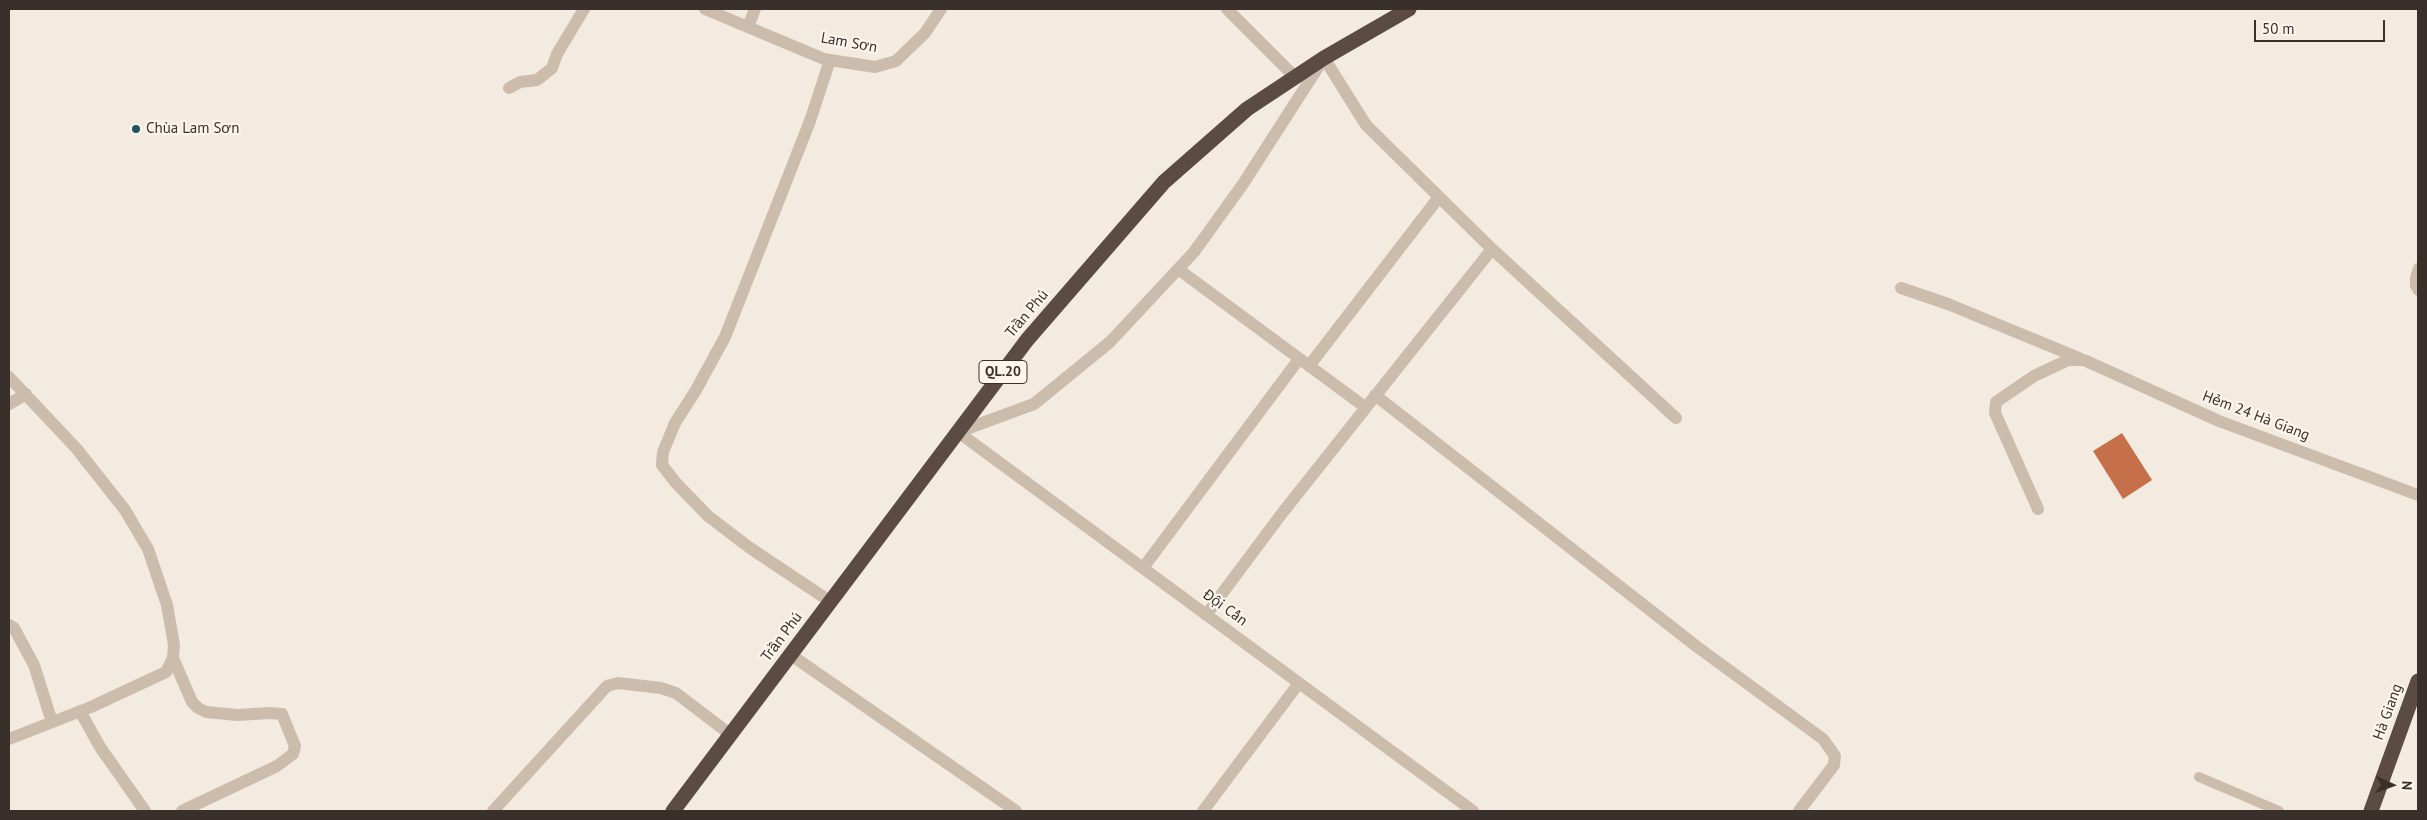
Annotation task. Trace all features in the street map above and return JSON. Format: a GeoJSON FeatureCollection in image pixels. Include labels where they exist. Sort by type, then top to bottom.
{"type":"FeatureCollection","features":[{"type":"Feature","properties":{"kind":"highway","name":"Trần Phú"},"geometry":{"type":"LineString","coordinates":[[674,811],[1027,340],[1164,182],[1247,109],[1324,58],[1409,9]]}},
{"type":"Feature","properties":{"kind":"highway","name":"Hà Giang"},"geometry":{"type":"LineString","coordinates":[[2373,811],[2418,681]]}},
{"type":"Feature","properties":{"kind":"street"},"geometry":{"type":"LineString","coordinates":[[509,88],[520,82],[537,80],[552,68],[557,54],[584,9]]}},
{"type":"Feature","properties":{"kind":"street","name":"Lam Sơn"},"geometry":{"type":"LineString","coordinates":[[705,9],[830,60],[875,67],[896,61],[926,33],[942,9]]}},
{"type":"Feature","properties":{"kind":"street"},"geometry":{"type":"LineString","coordinates":[[748,27],[755,9]]}},
{"type":"Feature","properties":{"kind":"street"},"geometry":{"type":"LineString","coordinates":[[1227,9],[1295,77]]}},
{"type":"Feature","properties":{"kind":"street"},"geometry":{"type":"LineString","coordinates":[[958,432],[1034,404],[1110,342],[1194,252],[1243,184],[1324,58],[1366,125],[1492,249],[1676,418]]}},
{"type":"Feature","properties":{"kind":"street"},"geometry":{"type":"LineString","coordinates":[[830,60],[810,121],[725,337],[696,390],[675,423],[663,452],[662,465],[676,483],[708,516],[750,548],[831,602]]}},
{"type":"Feature","properties":{"kind":"street"},"geometry":{"type":"LineString","coordinates":[[1143,568],[1304,362],[1439,197]]}},
{"type":"Feature","properties":{"kind":"street"},"geometry":{"type":"LineString","coordinates":[[1206,615],[1375,395],[1492,249]]}},
{"type":"Feature","properties":{"kind":"street"},"geometry":{"type":"LineString","coordinates":[[1178,269],[1366,407]]}},
{"type":"Feature","properties":{"kind":"street","name":"Hẻm 24 Hà Giang"},"geometry":{"type":"LineString","coordinates":[[1902,288],[1948,304],[2084,360],[2219,421],[2418,495]]}},
{"type":"Feature","properties":{"kind":"street"},"geometry":{"type":"LineString","coordinates":[[2038,509],[1995,413],[1996,402],[2034,376],[2068,360],[2084,360]]}},
{"type":"Feature","properties":{"kind":"street"},"geometry":{"type":"LineString","coordinates":[[9,376],[76,448],[125,510],[148,549],[167,605],[174,645],[173,658],[166,672],[80,711],[9,739]]}},
{"type":"Feature","properties":{"kind":"street"},"geometry":{"type":"LineString","coordinates":[[9,404],[26,394]]}},
{"type":"Feature","properties":{"kind":"street"},"geometry":{"type":"LineString","coordinates":[[1375,395],[1696,646],[1823,739],[1835,756],[1834,765],[1799,811]]}},
{"type":"Feature","properties":{"kind":"street","name":"Đội Cấn"},"geometry":{"type":"LineString","coordinates":[[958,432],[1473,811]]}},
{"type":"Feature","properties":{"kind":"street"},"geometry":{"type":"LineString","coordinates":[[9,625],[14,628],[34,665],[52,722]]}},
{"type":"Feature","properties":{"kind":"street"},"geometry":{"type":"LineString","coordinates":[[791,655],[1016,811]]}},
{"type":"Feature","properties":{"kind":"street"},"geometry":{"type":"LineString","coordinates":[[173,658],[192,702],[198,708],[206,712],[237,715],[282,714],[295,746],[293,754],[277,766],[182,811]]}},
{"type":"Feature","properties":{"kind":"street"},"geometry":{"type":"LineString","coordinates":[[493,811],[607,686],[618,683],[661,688],[676,693],[731,735]]}},
{"type":"Feature","properties":{"kind":"street"},"geometry":{"type":"LineString","coordinates":[[1203,811],[1299,683]]}},
{"type":"Feature","properties":{"kind":"street"},"geometry":{"type":"LineString","coordinates":[[80,711],[100,747],[145,811]]}},
{"type":"Feature","properties":{"kind":"lane"},"geometry":{"type":"LineString","coordinates":[[2418,268],[2415,278],[2415,286],[2418,291]]}},
{"type":"Feature","properties":{"kind":"lane"},"geometry":{"type":"LineString","coordinates":[[2199,777],[2279,811]]}},
{"type":"Feature","properties":{"kind":"building"},"geometry":{"type":"Polygon","coordinates":[[[2122,433],[2152,480],[2123,499],[2093,451],[2122,433]]]}},
{"type":"Feature","properties":{"kind":"place","name":"Chùa Lam Sơn"},"geometry":{"type":"Point","coordinates":[136,129]}}]}
